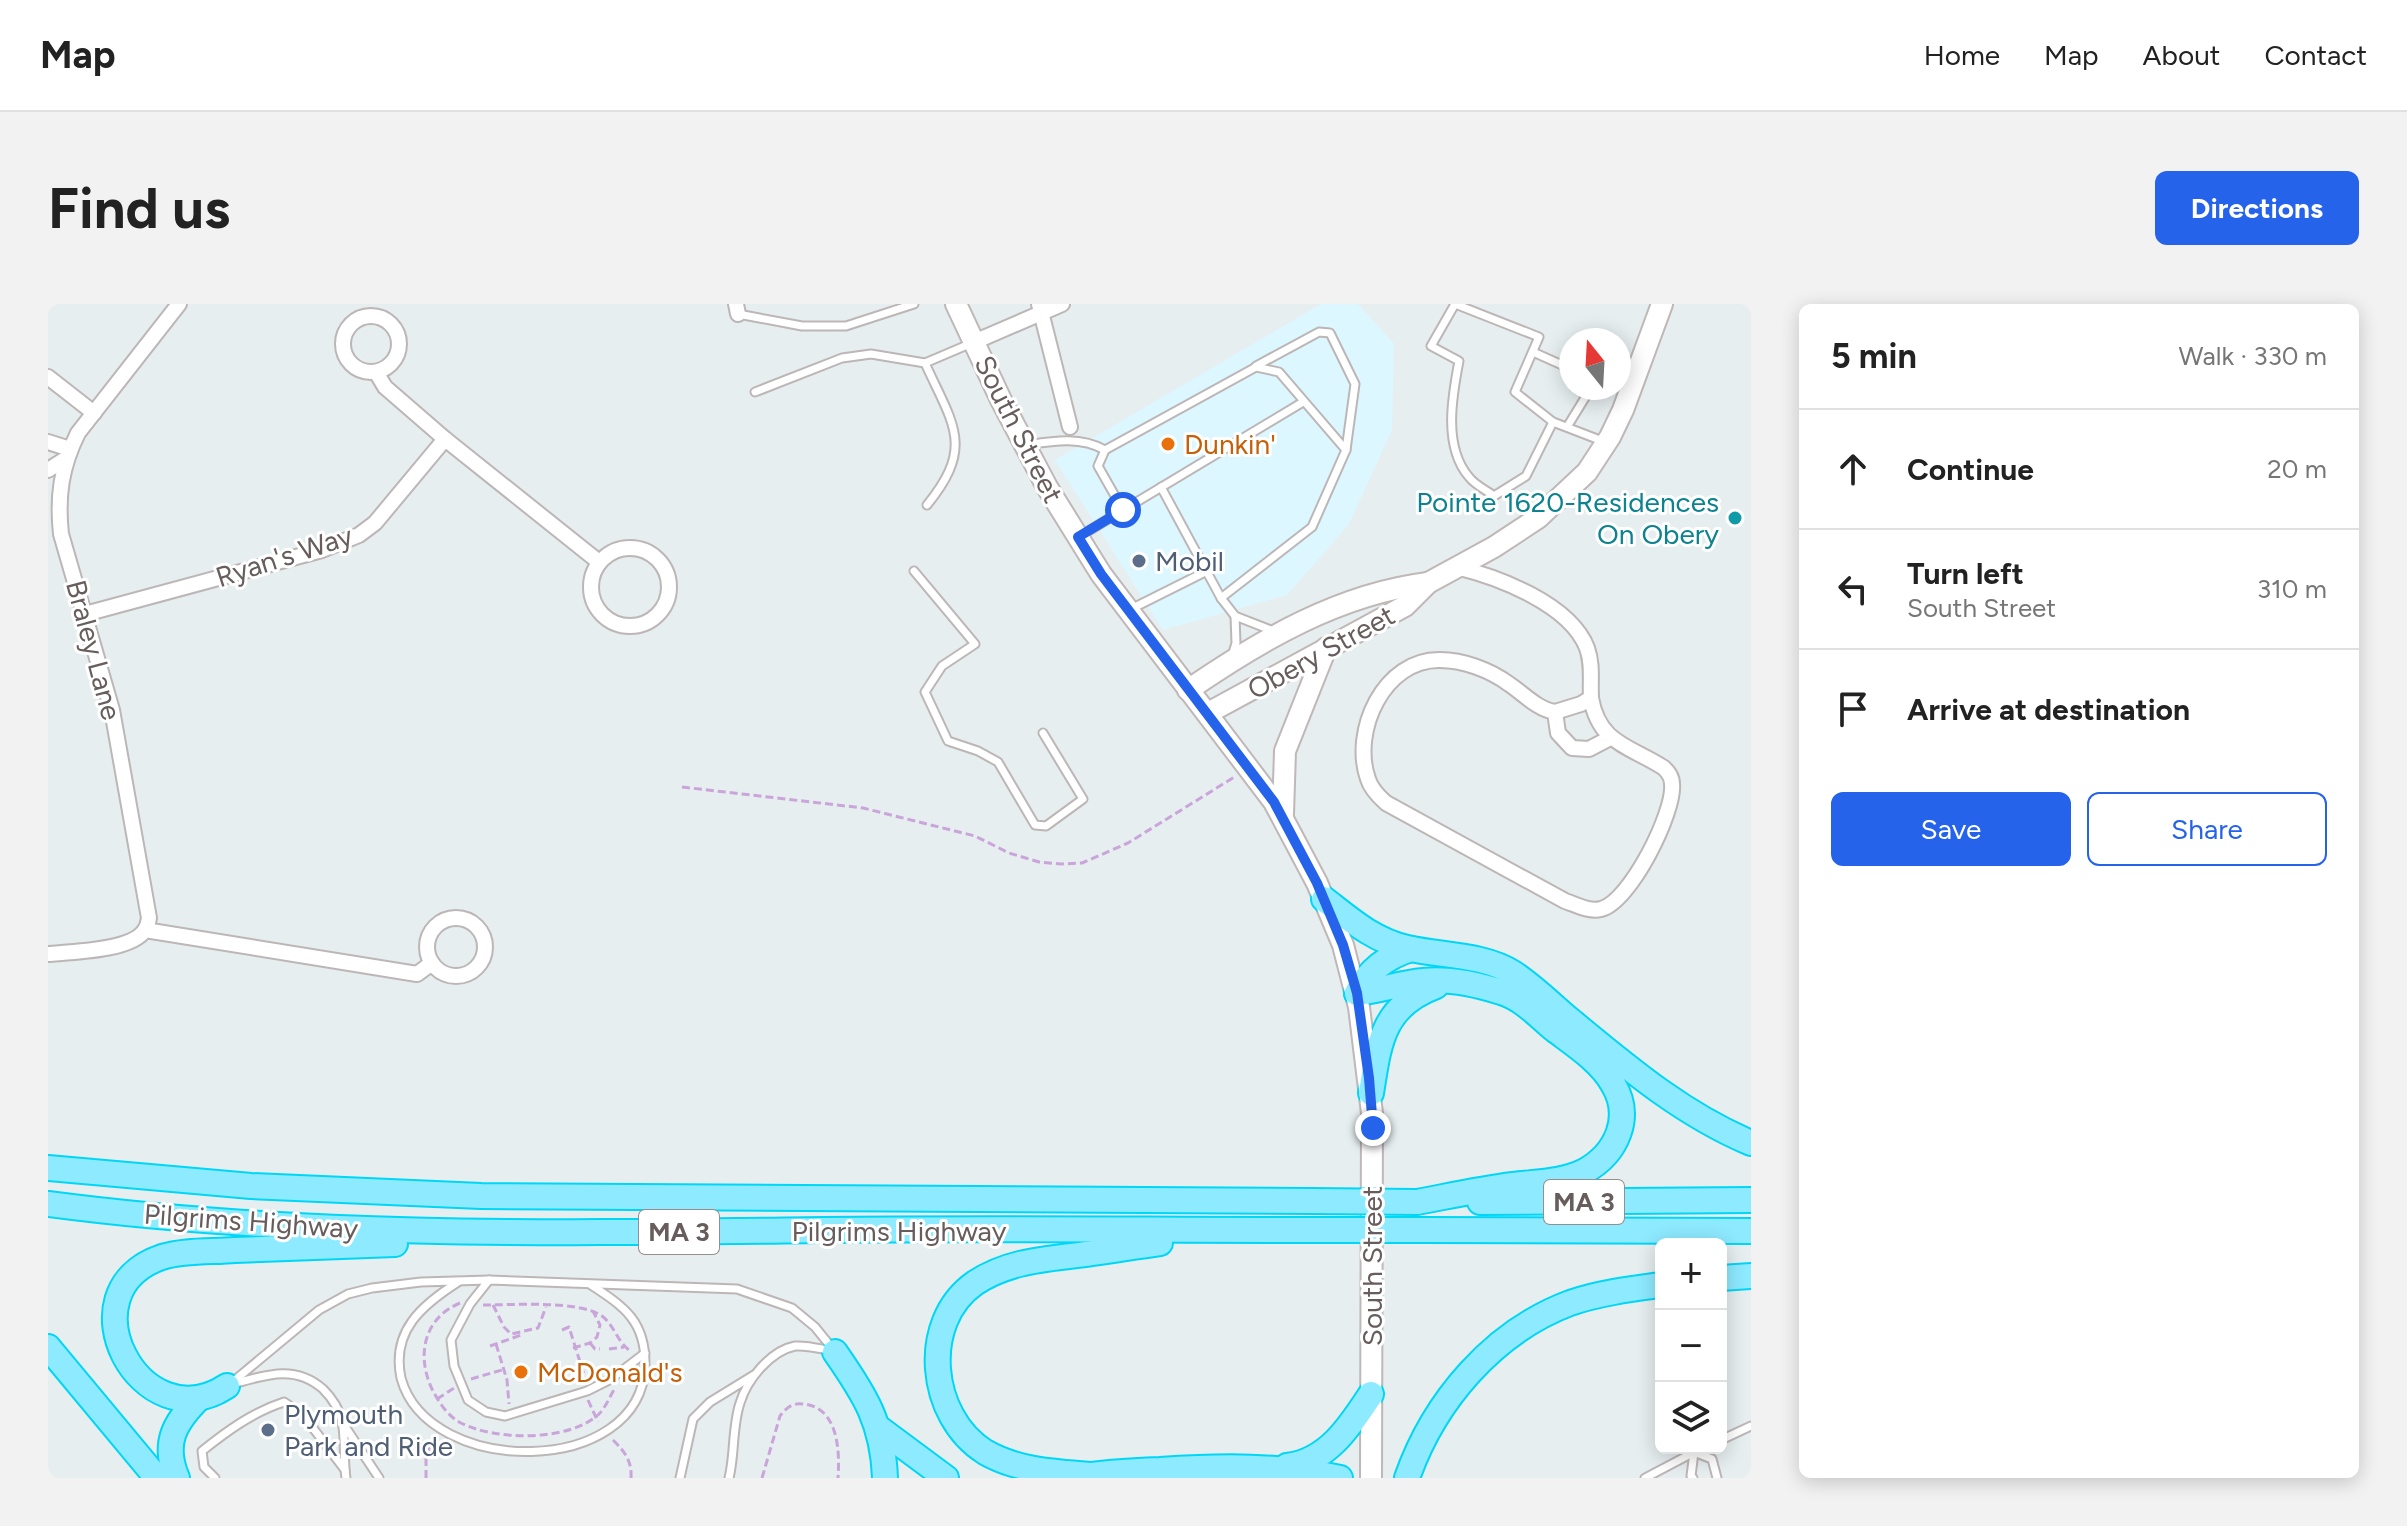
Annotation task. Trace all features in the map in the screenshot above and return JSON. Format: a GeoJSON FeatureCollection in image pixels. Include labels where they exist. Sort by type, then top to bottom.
{"type":"FeatureCollection","features":[{"type":"Feature","properties":{"kind":"highway"},"geometry":{"type":"LineString","coordinates":[[1324,899],[1361,929],[1387,942],[1464,957],[1512,972],[1675,1103],[1751,1143]]}},
{"type":"Feature","properties":{"kind":"highway"},"geometry":{"type":"LineString","coordinates":[[1357,993],[1364,978],[1386,960],[1411,949]]}},
{"type":"Feature","properties":{"kind":"highway"},"geometry":{"type":"LineString","coordinates":[[1357,993],[1421,981],[1454,982],[1469,983],[1516,998],[1592,1061],[1608,1076],[1617,1092],[1622,1110],[1620,1131],[1608,1154],[1577,1174],[1417,1202]]}},
{"type":"Feature","properties":{"kind":"highway"},"geometry":{"type":"LineString","coordinates":[[1371,1093],[1382,1035],[1394,1013],[1422,993],[1454,982]]}},
{"type":"Feature","properties":{"kind":"highway","name":"Pilgrims Highway"},"geometry":{"type":"LineString","coordinates":[[48,1168],[251,1186],[481,1196],[1417,1202],[1751,1200]]}},
{"type":"Feature","properties":{"kind":"highway","name":"Pilgrims Highway"},"geometry":{"type":"LineString","coordinates":[[48,1204],[173,1217],[470,1233],[896,1229],[1751,1231]]}},
{"type":"Feature","properties":{"kind":"highway"},"geometry":{"type":"LineString","coordinates":[[1245,1230],[1030,1261],[996,1272],[958,1299],[945,1322],[938,1350],[938,1377],[944,1400],[956,1423],[972,1442],[1014,1465],[1039,1470],[1084,1476],[1199,1467],[1276,1468],[1298,1469],[1340,1478]]}},
{"type":"Feature","properties":{"kind":"highway"},"geometry":{"type":"LineString","coordinates":[[227,1386],[189,1400],[166,1395],[145,1382],[128,1365],[116,1339],[114,1325],[122,1290],[132,1275],[152,1261],[186,1253],[613,1234]]}},
{"type":"Feature","properties":{"kind":"highway"},"geometry":{"type":"LineString","coordinates":[[1727,1278],[1751,1276]]}},
{"type":"Feature","properties":{"kind":"highway"},"geometry":{"type":"LineString","coordinates":[[1407,1478],[1436,1418],[1486,1354],[1511,1336],[1571,1303],[1655,1286]]}},
{"type":"Feature","properties":{"kind":"highway"},"geometry":{"type":"LineString","coordinates":[[48,1347],[157,1478]]}},
{"type":"Feature","properties":{"kind":"highway"},"geometry":{"type":"LineString","coordinates":[[835,1352],[853,1377],[880,1429],[885,1478]]}},
{"type":"Feature","properties":{"kind":"highway"},"geometry":{"type":"LineString","coordinates":[[1276,1468],[1307,1461],[1333,1444],[1348,1430],[1371,1394]]}},
{"type":"Feature","properties":{"kind":"highway"},"geometry":{"type":"LineString","coordinates":[[177,1478],[171,1459],[173,1435],[183,1415],[199,1398]]}},
{"type":"Feature","properties":{"kind":"highway"},"geometry":{"type":"LineString","coordinates":[[880,1429],[946,1478]]}},
{"type":"Feature","properties":{"kind":"main road","name":"South Street"},"geometry":{"type":"LineString","coordinates":[[956,304],[1024,445],[1078,537],[1101,574],[1208,713],[1283,818],[1324,899],[1343,945],[1357,993],[1371,1093],[1371,1478]]}},
{"type":"Feature","properties":{"kind":"main road","name":"Obery Street"},"geometry":{"type":"LineString","coordinates":[[1208,713],[1405,606],[1428,583],[1510,538],[1545,512],[1587,472],[1607,442],[1629,396],[1662,304]]}},
{"type":"Feature","properties":{"kind":"main road","name":"Obery Street"},"geometry":{"type":"LineString","coordinates":[[1188,690],[1231,661],[1307,618],[1392,587],[1428,583]]}},
{"type":"Feature","properties":{"kind":"main road"},"geometry":{"type":"LineString","coordinates":[[1283,818],[1285,751],[1326,648]]}},
{"type":"Feature","properties":{"kind":"street","name":"Braley Lane"},"geometry":{"type":"LineString","coordinates":[[145,930],[149,918],[148,900],[112,710],[61,534],[58,505],[68,453],[78,433],[179,304]]}},
{"type":"Feature","properties":{"kind":"street"},"geometry":{"type":"LineString","coordinates":[[974,342],[1040,309],[1062,304]]}},
{"type":"Feature","properties":{"kind":"street"},"geometry":{"type":"LineString","coordinates":[[1040,309],[1070,427]]}},
{"type":"Feature","properties":{"kind":"street"},"geometry":{"type":"LineString","coordinates":[[365,316],[383,318],[391,323],[399,338],[397,356],[385,369],[376,372],[357,369],[350,363],[343,345],[349,327],[365,316]]}},
{"type":"Feature","properties":{"kind":"street"},"geometry":{"type":"LineString","coordinates":[[376,372],[385,387],[445,439],[599,562]]}},
{"type":"Feature","properties":{"kind":"street"},"geometry":{"type":"LineString","coordinates":[[48,377],[94,413]]}},
{"type":"Feature","properties":{"kind":"street","name":"Ryan's Way"},"geometry":{"type":"LineString","coordinates":[[85,614],[322,550],[359,535],[382,516],[445,439]]}},
{"type":"Feature","properties":{"kind":"street"},"geometry":{"type":"LineString","coordinates":[[48,442],[68,453],[48,470]]}},
{"type":"Feature","properties":{"kind":"street"},"geometry":{"type":"LineString","coordinates":[[634,548],[647,551],[658,559],[669,582],[669,595],[656,617],[632,626],[619,625],[607,619],[598,610],[590,586],[599,562],[621,549],[634,548]]}},
{"type":"Feature","properties":{"kind":"street"},"geometry":{"type":"LineString","coordinates":[[1456,567],[1511,586],[1550,607],[1569,622],[1587,649],[1592,673],[1591,698],[1598,721],[1610,738],[1664,768],[1670,775],[1673,786],[1665,821],[1620,898],[1599,910],[1588,910],[1565,901],[1386,803],[1371,788],[1367,778],[1364,744],[1373,709],[1390,681],[1405,668],[1437,660],[1473,666],[1501,678],[1544,709],[1555,712],[1591,698]]}},
{"type":"Feature","properties":{"kind":"street"},"geometry":{"type":"LineString","coordinates":[[1555,712],[1558,733],[1572,748],[1589,749],[1610,738]]}},
{"type":"Feature","properties":{"kind":"street"},"geometry":{"type":"LineString","coordinates":[[462,919],[479,930],[485,949],[481,961],[473,970],[454,976],[442,972],[432,963],[427,951],[429,937],[442,922],[462,919]]}},
{"type":"Feature","properties":{"kind":"street"},"geometry":{"type":"LineString","coordinates":[[48,954],[99,950],[137,938],[145,930],[417,974],[432,963]]}},
{"type":"Feature","properties":{"kind":"lane"},"geometry":{"type":"LineString","coordinates":[[737,309],[802,326],[846,326],[914,304]]}},
{"type":"Feature","properties":{"kind":"lane"},"geometry":{"type":"LineString","coordinates":[[1553,422],[1526,476],[1494,496],[1470,479],[1454,454],[1453,392],[1459,361],[1431,346],[1455,304],[1539,337],[1515,392],[1553,422],[1607,442]]}},
{"type":"Feature","properties":{"kind":"lane"},"geometry":{"type":"LineString","coordinates":[[1123,510],[1098,466],[1105,450],[1319,332],[1330,333],[1355,384],[1346,450],[1312,527],[1221,598]]}},
{"type":"Feature","properties":{"kind":"lane"},"geometry":{"type":"LineString","coordinates":[[755,392],[842,358],[871,354],[925,363],[974,342]]}},
{"type":"Feature","properties":{"kind":"lane"},"geometry":{"type":"LineString","coordinates":[[1533,352],[1559,364]]}},
{"type":"Feature","properties":{"kind":"lane"},"geometry":{"type":"LineString","coordinates":[[925,363],[957,436],[955,462],[944,485],[927,505]]}},
{"type":"Feature","properties":{"kind":"lane"},"geometry":{"type":"LineString","coordinates":[[1256,367],[1279,372],[1346,450]]}},
{"type":"Feature","properties":{"kind":"lane"},"geometry":{"type":"LineString","coordinates":[[1567,427],[1584,400]]}},
{"type":"Feature","properties":{"kind":"lane"},"geometry":{"type":"LineString","coordinates":[[1078,537],[1303,402]]}},
{"type":"Feature","properties":{"kind":"lane"},"geometry":{"type":"LineString","coordinates":[[1024,445],[1063,440],[1093,443],[1105,450]]}},
{"type":"Feature","properties":{"kind":"lane"},"geometry":{"type":"LineString","coordinates":[[1161,487],[1206,575],[1235,616],[1278,633]]}},
{"type":"Feature","properties":{"kind":"lane"},"geometry":{"type":"LineString","coordinates":[[914,571],[975,644],[942,666],[925,692],[948,741],[998,762],[1039,827],[1046,826],[1083,799],[1043,733]]}},
{"type":"Feature","properties":{"kind":"lane"},"geometry":{"type":"LineString","coordinates":[[1129,610],[1206,575]]}},
{"type":"Feature","properties":{"kind":"lane"},"geometry":{"type":"LineString","coordinates":[[1231,661],[1236,643],[1235,616]]}},
{"type":"Feature","properties":{"kind":"lane"},"geometry":{"type":"LineString","coordinates":[[489,1280],[470,1304],[451,1340],[454,1366],[468,1400],[486,1412],[505,1416],[587,1391],[611,1379],[645,1353]]}},
{"type":"Feature","properties":{"kind":"lane"},"geometry":{"type":"LineString","coordinates":[[423,1425],[408,1401],[400,1374],[402,1334],[429,1301],[460,1281]]}},
{"type":"Feature","properties":{"kind":"lane"},"geometry":{"type":"LineString","coordinates":[[227,1386],[301,1323],[348,1294],[397,1285],[460,1281],[737,1289],[792,1308],[815,1327],[835,1352]]}},
{"type":"Feature","properties":{"kind":"lane"},"geometry":{"type":"LineString","coordinates":[[579,1454],[609,1435],[633,1408],[644,1382],[645,1353],[632,1316],[587,1283]]}},
{"type":"Feature","properties":{"kind":"lane"},"geometry":{"type":"LineString","coordinates":[[680,1478],[693,1419],[710,1402],[756,1374],[775,1355],[794,1347],[807,1346],[835,1352]]}},
{"type":"Feature","properties":{"kind":"lane"},"geometry":{"type":"LineString","coordinates":[[227,1386],[273,1373],[295,1373],[308,1378],[330,1396],[342,1423],[379,1478]]}},
{"type":"Feature","properties":{"kind":"lane"},"geometry":{"type":"LineString","coordinates":[[729,1478],[739,1404],[756,1374]]}},
{"type":"Feature","properties":{"kind":"lane"},"geometry":{"type":"LineString","coordinates":[[215,1478],[204,1467],[202,1451],[225,1432],[265,1408],[284,1402],[303,1415],[345,1474]]}},
{"type":"Feature","properties":{"kind":"lane"},"geometry":{"type":"LineString","coordinates":[[342,1423],[345,1474]]}},
{"type":"Feature","properties":{"kind":"lane"},"geometry":{"type":"LineString","coordinates":[[1727,1437],[1751,1426]]}},
{"type":"Feature","properties":{"kind":"lane"},"geometry":{"type":"LineString","coordinates":[[1645,1478],[1690,1454]]}},
{"type":"Feature","properties":{"kind":"lane"},"geometry":{"type":"LineString","coordinates":[[1693,1478],[1694,1454]]}},
{"type":"Feature","properties":{"kind":"lane"},"geometry":{"type":"LineString","coordinates":[[1699,1454],[1712,1459],[1717,1478]]}},
{"type":"Feature","properties":{"kind":"path"},"geometry":{"type":"LineString","coordinates":[[682,787],[863,808],[975,836],[1009,853],[1039,862],[1061,864],[1082,863],[1128,843],[1249,768]]}},
{"type":"Feature","properties":{"kind":"path"},"geometry":{"type":"LineString","coordinates":[[609,1349],[626,1348],[612,1325],[593,1311],[579,1307],[460,1303],[446,1309],[426,1335],[423,1355],[425,1374],[437,1399],[453,1417],[487,1432],[512,1435],[564,1431],[582,1426],[600,1413],[616,1387]]}},
{"type":"Feature","properties":{"kind":"path"},"geometry":{"type":"LineString","coordinates":[[493,1305],[511,1334],[532,1331]]}},
{"type":"Feature","properties":{"kind":"path"},"geometry":{"type":"LineString","coordinates":[[490,1346],[538,1328],[546,1306]]}},
{"type":"Feature","properties":{"kind":"path"},"geometry":{"type":"LineString","coordinates":[[574,1348],[597,1337],[600,1325],[593,1311]]}},
{"type":"Feature","properties":{"kind":"path"},"geometry":{"type":"LineString","coordinates":[[562,1330],[569,1327],[594,1417],[626,1453],[632,1467],[631,1478]]}},
{"type":"Feature","properties":{"kind":"path"},"geometry":{"type":"LineString","coordinates":[[590,1343],[595,1349],[600,1349]]}},
{"type":"Feature","properties":{"kind":"path"},"geometry":{"type":"LineString","coordinates":[[496,1344],[507,1380],[514,1424],[512,1435]]}},
{"type":"Feature","properties":{"kind":"path"},"geometry":{"type":"LineString","coordinates":[[762,1478],[780,1416],[785,1408],[797,1403],[810,1405],[830,1420],[836,1436],[838,1478]]}},
{"type":"Feature","properties":{"kind":"path"},"geometry":{"type":"LineString","coordinates":[[426,1478],[426,1454],[453,1417]]}},
{"type":"Feature","properties":{"kind":"shaded area"},"geometry":{"type":"Polygon","coordinates":[[[1321,304],[1358,304],[1394,344],[1392,430],[1349,524],[1287,595],[1163,630],[1055,460],[1321,304]]]}},
{"type":"Feature","properties":{"kind":"place","name":"Dunkin'"},"geometry":{"type":"Point","coordinates":[1168,444]}},
{"type":"Feature","properties":{"kind":"place","name":"Pointe 1620-Residences On Obery"},"geometry":{"type":"Point","coordinates":[1735,518]}},
{"type":"Feature","properties":{"kind":"place","name":"Mobil"},"geometry":{"type":"Point","coordinates":[1139,561]}},
{"type":"Feature","properties":{"kind":"place","name":"McDonald's"},"geometry":{"type":"Point","coordinates":[521,1372]}},
{"type":"Feature","properties":{"kind":"place","name":"Plymouth Park and Ride"},"geometry":{"type":"Point","coordinates":[268,1430]}},
{"type":"Feature","properties":{"kind":"route"},"geometry":{"type":"LineString","coordinates":[[1123,510],[1078,537],[1101,574],[1274,802],[1309,867],[1337,929],[1357,993],[1373,1128]]}}]}
